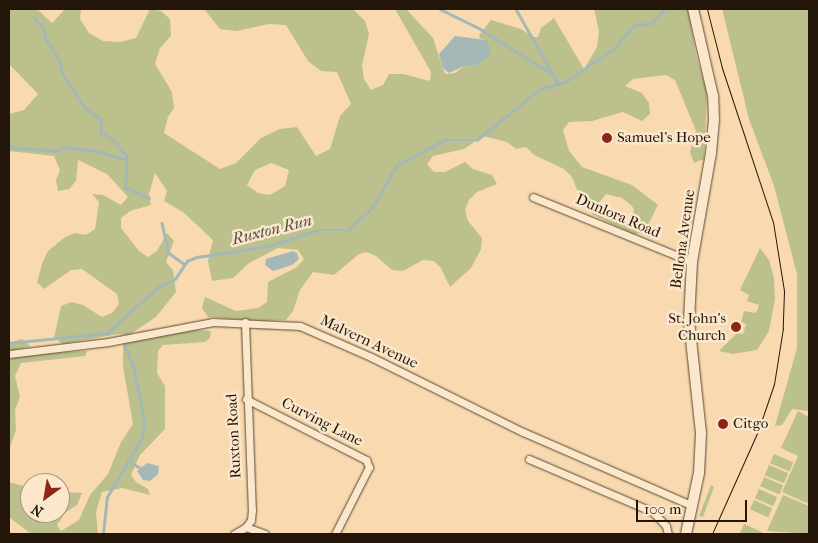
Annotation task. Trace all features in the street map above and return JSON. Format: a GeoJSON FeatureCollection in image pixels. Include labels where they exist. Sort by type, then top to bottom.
{"type":"FeatureCollection","features":[{"type":"Feature","properties":{"kind":"main road","name":"Bellona Avenue"},"geometry":{"type":"LineString","coordinates":[[686,534],[693,506],[701,433],[689,321],[692,262],[711,154],[714,120],[713,96],[693,9]]}},
{"type":"Feature","properties":{"kind":"street","name":"Dunlora Road"},"geometry":{"type":"LineString","coordinates":[[533,197],[692,262]]}},
{"type":"Feature","properties":{"kind":"street","name":"Malvern Avenue"},"geometry":{"type":"LineString","coordinates":[[9,354],[108,342],[213,322],[287,324],[321,334],[529,436],[693,506]]}},
{"type":"Feature","properties":{"kind":"street","name":"Ruxton Road"},"geometry":{"type":"LineString","coordinates":[[245,322],[246,399],[252,510],[251,520],[246,526]]}},
{"type":"Feature","properties":{"kind":"street","name":"Curving Lane"},"geometry":{"type":"LineString","coordinates":[[246,399],[366,460],[369,467],[335,534]]}},
{"type":"Feature","properties":{"kind":"street"},"geometry":{"type":"LineString","coordinates":[[529,459],[653,512],[666,526],[668,534]]}},
{"type":"Feature","properties":{"kind":"street"},"geometry":{"type":"LineString","coordinates":[[234,534],[246,526],[265,534]]}},
{"type":"Feature","properties":{"kind":"green space"},"geometry":{"type":"Polygon","coordinates":[[[9,9],[37,9],[52,23],[65,9],[81,9],[80,19],[89,33],[103,41],[120,42],[136,38],[150,9],[161,11],[170,19],[171,36],[160,48],[155,64],[172,92],[174,108],[168,117],[164,133],[220,169],[236,163],[261,138],[280,129],[297,127],[316,156],[330,149],[340,116],[351,104],[337,72],[321,71],[308,61],[286,25],[269,24],[237,31],[220,29],[204,9],[353,9],[365,21],[369,34],[362,66],[364,79],[371,90],[383,85],[389,74],[403,74],[430,81],[431,72],[395,9],[406,9],[433,38],[445,74],[455,73],[464,66],[477,65],[486,40],[479,38],[480,34],[491,20],[521,29],[533,37],[538,37],[541,28],[554,18],[584,69],[597,47],[599,31],[594,9],[688,9],[696,55],[707,92],[704,159],[694,163],[690,152],[696,131],[675,80],[666,75],[633,79],[625,86],[642,93],[649,103],[650,114],[642,121],[623,112],[592,121],[569,122],[563,130],[569,151],[582,167],[632,185],[658,205],[644,233],[633,234],[593,215],[580,197],[572,177],[564,169],[534,155],[526,147],[516,149],[507,142],[483,136],[464,149],[433,156],[427,164],[434,172],[445,172],[465,162],[473,169],[492,175],[497,184],[477,192],[469,200],[465,210],[468,221],[482,238],[481,249],[471,268],[450,287],[441,268],[434,261],[423,260],[403,271],[392,270],[376,256],[366,252],[359,254],[334,275],[313,272],[300,290],[293,311],[286,320],[261,321],[208,317],[202,308],[205,297],[236,311],[258,308],[267,302],[268,282],[297,267],[304,259],[298,250],[278,248],[249,263],[233,278],[212,281],[208,261],[213,240],[183,212],[164,201],[167,191],[155,173],[149,194],[151,205],[130,211],[121,218],[121,228],[139,251],[148,257],[157,251],[167,233],[174,241],[166,262],[173,270],[176,292],[156,317],[129,335],[118,334],[63,344],[54,338],[61,306],[72,302],[83,305],[102,317],[112,313],[119,304],[117,294],[82,269],[71,270],[44,289],[37,282],[43,261],[48,251],[65,237],[75,233],[86,235],[95,229],[99,202],[92,194],[103,195],[121,205],[128,197],[107,174],[78,160],[76,181],[69,189],[58,191],[56,180],[60,170],[54,156],[9,151],[9,114],[24,110],[38,94],[9,64],[9,9]],[[271,163],[255,170],[247,185],[258,193],[270,195],[285,186],[289,170],[271,163]],[[606,194],[598,204],[602,214],[627,222],[632,220],[634,209],[631,205],[622,198],[606,194]]]}},
{"type":"Feature","properties":{"kind":"green space"},"geometry":{"type":"Polygon","coordinates":[[[722,9],[809,9],[809,411],[792,409],[782,425],[775,426],[797,348],[797,274],[774,186],[749,119],[722,9]]]}},
{"type":"Feature","properties":{"kind":"green space"},"geometry":{"type":"Polygon","coordinates":[[[760,248],[769,260],[774,278],[775,299],[769,331],[757,350],[733,354],[719,351],[737,333],[743,334],[746,324],[741,322],[744,311],[756,313],[759,305],[747,301],[749,295],[740,290],[760,248]]]}},
{"type":"Feature","properties":{"kind":"green space"},"geometry":{"type":"Polygon","coordinates":[[[197,330],[211,331],[210,338],[205,342],[163,345],[158,351],[157,373],[165,386],[165,429],[140,455],[131,475],[136,482],[148,489],[150,495],[122,488],[102,492],[96,512],[98,534],[31,534],[9,517],[9,482],[20,485],[20,523],[58,523],[57,525],[61,531],[79,520],[90,495],[108,474],[121,442],[133,424],[123,367],[123,342],[197,330]]]}},
{"type":"Feature","properties":{"kind":"green space"},"geometry":{"type":"Polygon","coordinates":[[[22,339],[30,346],[9,352],[9,343],[22,339]]]}},
{"type":"Feature","properties":{"kind":"green space"},"geometry":{"type":"Polygon","coordinates":[[[87,351],[85,356],[21,363],[15,376],[20,397],[15,410],[16,430],[9,450],[9,359],[32,354],[87,351]]]}},
{"type":"Feature","properties":{"kind":"green space"},"geometry":{"type":"Polygon","coordinates":[[[798,411],[809,417],[809,504],[782,492],[798,456],[781,448],[798,411]]]}},
{"type":"Feature","properties":{"kind":"green space"},"geometry":{"type":"Polygon","coordinates":[[[774,454],[793,462],[789,471],[770,463],[774,454]]]}},
{"type":"Feature","properties":{"kind":"green space"},"geometry":{"type":"Polygon","coordinates":[[[769,465],[788,473],[784,483],[765,475],[769,465]]]}},
{"type":"Feature","properties":{"kind":"green space"},"geometry":{"type":"Polygon","coordinates":[[[764,477],[783,485],[779,494],[760,486],[764,477]]]}},
{"type":"Feature","properties":{"kind":"green space"},"geometry":{"type":"Polygon","coordinates":[[[711,485],[714,487],[703,517],[699,516],[711,485]]]}},
{"type":"Feature","properties":{"kind":"green space"},"geometry":{"type":"Polygon","coordinates":[[[759,489],[777,497],[773,506],[755,498],[759,489]]]}},
{"type":"Feature","properties":{"kind":"green space"},"geometry":{"type":"Polygon","coordinates":[[[70,492],[82,493],[77,505],[70,510],[70,492]]]}},
{"type":"Feature","properties":{"kind":"green space"},"geometry":{"type":"Polygon","coordinates":[[[783,495],[809,506],[809,534],[767,531],[783,495]]]}},
{"type":"Feature","properties":{"kind":"green space"},"geometry":{"type":"Polygon","coordinates":[[[754,500],[772,508],[768,517],[750,509],[754,500]]]}},
{"type":"Feature","properties":{"kind":"green space"},"geometry":{"type":"Polygon","coordinates":[[[744,524],[762,532],[761,534],[740,533],[744,524]]]}},
{"type":"Feature","properties":{"kind":"shaded area"},"geometry":{"type":"Polygon","coordinates":[[[455,36],[486,40],[491,50],[489,56],[477,65],[464,66],[449,73],[443,68],[439,54],[455,36]]]}},
{"type":"Feature","properties":{"kind":"shaded area"},"geometry":{"type":"Polygon","coordinates":[[[293,251],[297,253],[299,259],[292,265],[273,271],[265,265],[266,259],[293,251]]]}},
{"type":"Feature","properties":{"kind":"shaded area"},"geometry":{"type":"Polygon","coordinates":[[[147,463],[159,466],[158,474],[150,481],[143,480],[137,471],[147,463]]]}},
{"type":"Feature","properties":{"kind":"waterway"},"geometry":{"type":"LineString","coordinates":[[440,9],[479,28],[552,74]]}},
{"type":"Feature","properties":{"kind":"waterway"},"geometry":{"type":"LineString","coordinates":[[516,9],[559,85]]}},
{"type":"Feature","properties":{"kind":"waterway","name":"Ruxton Run"},"geometry":{"type":"LineString","coordinates":[[9,343],[107,333],[158,287],[175,279],[187,261],[197,257],[269,246],[318,230],[348,230],[372,208],[396,166],[444,140],[477,140],[540,89],[565,82],[614,49],[633,26],[652,23],[665,9]]}},
{"type":"Feature","properties":{"kind":"waterway"},"geometry":{"type":"LineString","coordinates":[[34,18],[44,28],[45,37],[60,61],[63,75],[85,108],[101,119],[101,133],[110,137],[127,155],[126,188],[149,198]]}},
{"type":"Feature","properties":{"kind":"waterway"},"geometry":{"type":"LineString","coordinates":[[9,147],[56,151],[64,147],[96,151],[127,160]]}},
{"type":"Feature","properties":{"kind":"waterway"},"geometry":{"type":"LineString","coordinates":[[162,223],[169,253],[184,264]]}},
{"type":"Feature","properties":{"kind":"waterway"},"geometry":{"type":"LineString","coordinates":[[103,534],[107,497],[142,438],[144,420],[133,366],[125,347]]}},
{"type":"Feature","properties":{"kind":"waterway"},"geometry":{"type":"LineString","coordinates":[[128,461],[139,467]]}},
{"type":"Feature","properties":{"kind":"tram line"},"geometry":{"type":"LineString","coordinates":[[707,9],[722,68],[773,222],[784,291],[783,328],[774,384],[758,431],[712,534]]}},
{"type":"Feature","properties":{"kind":"place","name":"Samuel's Hope"},"geometry":{"type":"Point","coordinates":[607,138]}},
{"type":"Feature","properties":{"kind":"place","name":"St. John's Church"},"geometry":{"type":"Point","coordinates":[736,327]}},
{"type":"Feature","properties":{"kind":"place","name":"Citgo"},"geometry":{"type":"Point","coordinates":[723,424]}}]}
